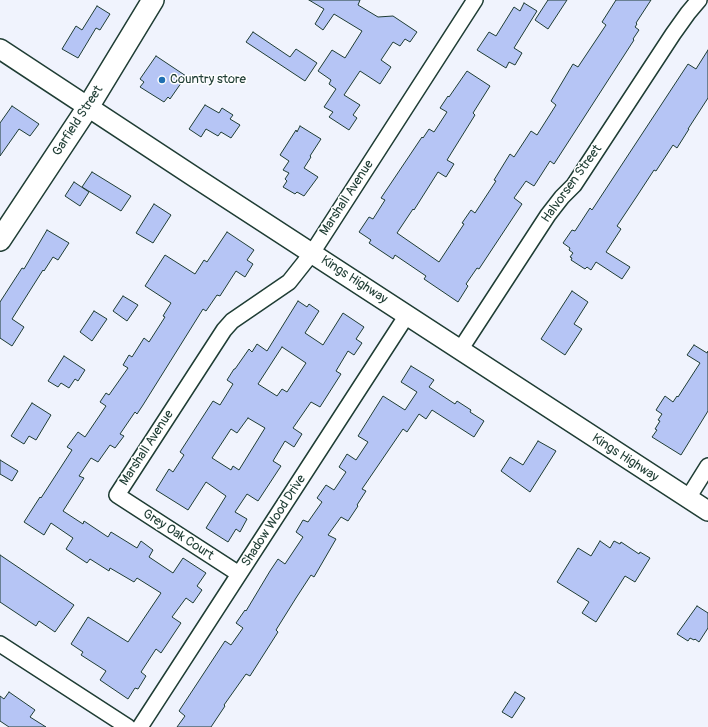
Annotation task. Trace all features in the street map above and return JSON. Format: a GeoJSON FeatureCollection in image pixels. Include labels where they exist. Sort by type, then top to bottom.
{"type":"FeatureCollection","features":[{"type":"Feature","properties":{"kind":"main road","name":"Garfield Street"},"geometry":{"type":"LineString","coordinates":[[0,240],[88,106],[153,0]]}},
{"type":"Feature","properties":{"kind":"street","name":"Marshall Avenue"},"geometry":{"type":"LineString","coordinates":[[117,495],[224,330],[232,321],[289,282],[312,253],[474,0]]}},
{"type":"Feature","properties":{"kind":"street","name":"Halvorsen Street"},"geometry":{"type":"LineString","coordinates":[[460,350],[548,215],[562,197],[574,185],[629,99],[673,34],[699,0]]}},
{"type":"Feature","properties":{"kind":"street","name":"Kings Highway"},"geometry":{"type":"LineString","coordinates":[[0,49],[708,511]]}},
{"type":"Feature","properties":{"kind":"street","name":"Shadow Wood Drive"},"geometry":{"type":"LineString","coordinates":[[140,727],[407,315]]}},
{"type":"Feature","properties":{"kind":"street"},"geometry":{"type":"LineString","coordinates":[[688,498],[708,466]]}},
{"type":"Feature","properties":{"kind":"street","name":"Grey Oak Court"},"geometry":{"type":"LineString","coordinates":[[117,495],[239,574]]}},
{"type":"Feature","properties":{"kind":"street"},"geometry":{"type":"LineString","coordinates":[[0,644],[128,727]]}},
{"type":"Feature","properties":{"kind":"building"},"geometry":{"type":"Polygon","coordinates":[[[309,0],[360,0],[358,5],[378,17],[393,16],[417,32],[410,42],[405,39],[400,46],[393,42],[381,60],[391,67],[380,84],[360,71],[344,95],[360,105],[353,115],[357,118],[349,130],[329,117],[333,112],[324,107],[336,89],[329,84],[331,80],[318,71],[332,50],[345,58],[362,31],[334,14],[323,30],[315,24],[324,9],[309,0]]]}},
{"type":"Feature","properties":{"kind":"building"},"geometry":{"type":"Polygon","coordinates":[[[548,0],[567,0],[548,29],[535,20],[548,0]]]}},
{"type":"Feature","properties":{"kind":"building"},"geometry":{"type":"Polygon","coordinates":[[[616,0],[651,0],[636,23],[637,24],[635,27],[639,30],[633,39],[634,40],[554,164],[550,161],[534,186],[526,181],[514,198],[522,204],[479,269],[477,268],[466,284],[468,286],[458,302],[424,279],[426,276],[395,255],[393,259],[369,243],[371,240],[359,232],[369,217],[373,219],[385,200],[381,198],[422,137],[423,138],[429,129],[434,132],[447,112],[440,108],[467,71],[490,86],[473,113],[475,115],[447,160],[454,164],[446,177],[438,172],[414,210],[413,209],[397,233],[439,262],[464,224],[462,223],[471,210],[475,213],[496,181],[494,180],[510,154],[514,157],[531,131],[537,135],[556,105],[551,101],[573,64],[578,67],[606,25],[602,22],[616,0]]]}},
{"type":"Feature","properties":{"kind":"building"},"geometry":{"type":"Polygon","coordinates":[[[524,3],[537,11],[514,48],[522,53],[515,65],[509,62],[506,68],[477,50],[489,32],[496,36],[514,7],[520,11],[524,3]]]}},
{"type":"Feature","properties":{"kind":"building"},"geometry":{"type":"Polygon","coordinates":[[[97,6],[110,14],[100,30],[96,28],[78,58],[62,49],[76,26],[82,30],[97,6]]]}},
{"type":"Feature","properties":{"kind":"building"},"geometry":{"type":"Polygon","coordinates":[[[253,32],[290,57],[296,49],[317,63],[305,81],[246,42],[253,32]]]}},
{"type":"Feature","properties":{"kind":"building"},"geometry":{"type":"Polygon","coordinates":[[[708,50],[708,98],[677,148],[673,145],[656,171],[654,170],[617,226],[621,229],[606,252],[630,267],[622,279],[596,262],[591,270],[587,267],[585,269],[571,260],[572,258],[570,257],[573,253],[569,250],[570,248],[563,243],[572,230],[575,231],[590,208],[592,210],[688,64],[696,69],[708,50]]]}},
{"type":"Feature","properties":{"kind":"building","name":"Country store"},"geometry":{"type":"Polygon","coordinates":[[[156,56],[186,76],[170,99],[168,97],[164,102],[140,87],[144,82],[140,79],[156,56]]]}},
{"type":"Feature","properties":{"kind":"building"},"geometry":{"type":"Polygon","coordinates":[[[205,105],[219,113],[222,108],[233,115],[230,119],[240,125],[231,138],[221,132],[218,136],[206,129],[201,137],[189,129],[205,105]]]}},
{"type":"Feature","properties":{"kind":"building"},"geometry":{"type":"Polygon","coordinates":[[[12,106],[39,124],[30,136],[19,129],[0,156],[0,123],[12,106]]]}},
{"type":"Feature","properties":{"kind":"building"},"geometry":{"type":"Polygon","coordinates":[[[300,126],[321,139],[304,168],[318,177],[304,196],[297,192],[295,194],[283,187],[287,181],[285,179],[289,173],[283,170],[289,161],[280,155],[300,126]]]}},
{"type":"Feature","properties":{"kind":"building"},"geometry":{"type":"Polygon","coordinates":[[[92,172],[131,196],[121,211],[82,187],[92,172]]]}},
{"type":"Feature","properties":{"kind":"building"},"geometry":{"type":"Polygon","coordinates":[[[74,182],[89,192],[80,206],[65,196],[74,182]]]}},
{"type":"Feature","properties":{"kind":"building"},"geometry":{"type":"Polygon","coordinates":[[[154,204],[171,215],[153,243],[136,233],[154,204]]]}},
{"type":"Feature","properties":{"kind":"building"},"geometry":{"type":"Polygon","coordinates":[[[47,230],[69,243],[58,260],[53,257],[44,271],[43,270],[12,319],[24,327],[12,346],[0,338],[0,302],[22,268],[24,269],[47,230]]]}},
{"type":"Feature","properties":{"kind":"building"},"geometry":{"type":"Polygon","coordinates":[[[227,232],[254,250],[247,260],[253,264],[245,277],[236,271],[220,296],[217,295],[206,311],[203,309],[143,405],[137,414],[135,412],[120,434],[124,436],[115,448],[110,445],[98,462],[91,458],[79,476],[84,478],[63,511],[83,524],[84,521],[108,537],[111,532],[137,548],[141,541],[153,550],[149,557],[173,573],[183,558],[206,573],[197,586],[202,590],[193,603],[186,598],[172,617],[181,623],[161,653],[156,649],[141,672],[146,676],[138,689],[135,688],[128,699],[100,680],[106,671],[81,655],[83,652],[71,644],[88,617],[128,642],[161,593],[137,578],[134,582],[110,568],[109,571],[90,559],[87,563],[66,549],[73,538],[51,523],[44,535],[24,522],[72,450],[67,447],[78,432],[85,437],[106,406],[100,402],[106,393],[109,395],[128,368],[123,365],[129,355],[132,357],[144,338],[149,342],[165,317],[163,316],[171,303],[145,286],[165,255],[195,274],[204,260],[207,262],[227,232]]]}},
{"type":"Feature","properties":{"kind":"building"},"geometry":{"type":"Polygon","coordinates":[[[572,291],[588,302],[574,324],[582,329],[565,355],[541,339],[572,291]]]}},
{"type":"Feature","properties":{"kind":"building"},"geometry":{"type":"Polygon","coordinates":[[[123,296],[138,305],[127,321],[113,311],[123,296]]]}},
{"type":"Feature","properties":{"kind":"building"},"geometry":{"type":"Polygon","coordinates":[[[298,301],[307,307],[309,304],[319,311],[305,333],[323,345],[343,313],[364,327],[356,339],[362,343],[354,355],[348,351],[336,371],[341,374],[320,407],[311,402],[293,428],[302,434],[294,447],[285,441],[273,461],[281,466],[258,501],[247,494],[235,512],[247,519],[240,532],[236,529],[228,542],[206,528],[226,496],[206,482],[188,510],[156,490],[169,469],[173,472],[184,455],[180,452],[213,401],[220,405],[233,384],[227,380],[249,349],[252,352],[257,344],[267,351],[298,301]],[[282,347],[258,384],[277,396],[282,389],[287,392],[306,363],[282,347]],[[248,418],[237,433],[231,429],[212,458],[231,470],[233,466],[239,470],[265,428],[248,418]]]}},
{"type":"Feature","properties":{"kind":"building"},"geometry":{"type":"Polygon","coordinates":[[[94,311],[107,319],[92,341],[80,332],[94,311]]]}},
{"type":"Feature","properties":{"kind":"building"},"geometry":{"type":"Polygon","coordinates":[[[694,345],[707,353],[708,351],[708,411],[681,455],[652,437],[657,430],[655,429],[662,414],[656,410],[665,396],[673,402],[677,396],[678,397],[700,363],[687,355],[694,345]]]}},
{"type":"Feature","properties":{"kind":"building"},"geometry":{"type":"Polygon","coordinates":[[[64,356],[85,370],[78,381],[75,379],[69,388],[61,383],[58,387],[48,381],[64,356]]]}},
{"type":"Feature","properties":{"kind":"building"},"geometry":{"type":"Polygon","coordinates":[[[411,366],[434,380],[429,387],[455,404],[457,401],[484,421],[474,437],[432,410],[426,419],[419,414],[407,432],[403,429],[362,489],[366,491],[348,521],[341,517],[328,535],[336,539],[314,577],[311,575],[296,598],[276,630],[278,632],[250,676],[246,674],[224,705],[225,706],[211,727],[177,727],[185,716],[179,711],[225,641],[231,645],[243,628],[236,623],[245,610],[246,611],[270,571],[278,559],[285,564],[303,537],[296,532],[303,520],[308,522],[322,502],[317,498],[326,485],[334,490],[346,472],[339,467],[347,454],[356,460],[368,442],[358,436],[383,396],[405,410],[417,392],[401,382],[411,366]]]}},
{"type":"Feature","properties":{"kind":"building"},"geometry":{"type":"Polygon","coordinates":[[[32,403],[51,415],[36,440],[29,436],[24,444],[11,436],[32,403]]]}},
{"type":"Feature","properties":{"kind":"building"},"geometry":{"type":"Polygon","coordinates":[[[538,441],[556,451],[530,492],[501,471],[510,457],[523,465],[538,441]]]}},
{"type":"Feature","properties":{"kind":"building"},"geometry":{"type":"Polygon","coordinates":[[[0,460],[18,471],[12,481],[0,474],[0,460]]]}},
{"type":"Feature","properties":{"kind":"building"},"geometry":{"type":"Polygon","coordinates":[[[600,541],[610,548],[614,541],[620,544],[621,542],[639,554],[640,552],[650,558],[635,582],[625,576],[596,622],[582,613],[589,602],[557,582],[578,548],[591,556],[600,541]]]}},
{"type":"Feature","properties":{"kind":"building"},"geometry":{"type":"Polygon","coordinates":[[[0,555],[74,605],[55,632],[39,621],[36,626],[0,602],[0,555]]]}},
{"type":"Feature","properties":{"kind":"building"},"geometry":{"type":"Polygon","coordinates":[[[697,606],[708,613],[708,628],[699,642],[690,638],[688,641],[677,634],[697,606]]]}},
{"type":"Feature","properties":{"kind":"building"},"geometry":{"type":"Polygon","coordinates":[[[9,692],[35,710],[30,717],[46,727],[9,727],[0,721],[0,696],[4,699],[9,692]]]}},
{"type":"Feature","properties":{"kind":"building"},"geometry":{"type":"Polygon","coordinates":[[[515,692],[525,698],[512,718],[502,712],[515,692]]]}},
{"type":"Feature","properties":{"kind":"place","name":"Country store"},"geometry":{"type":"Point","coordinates":[162,80]}}]}
